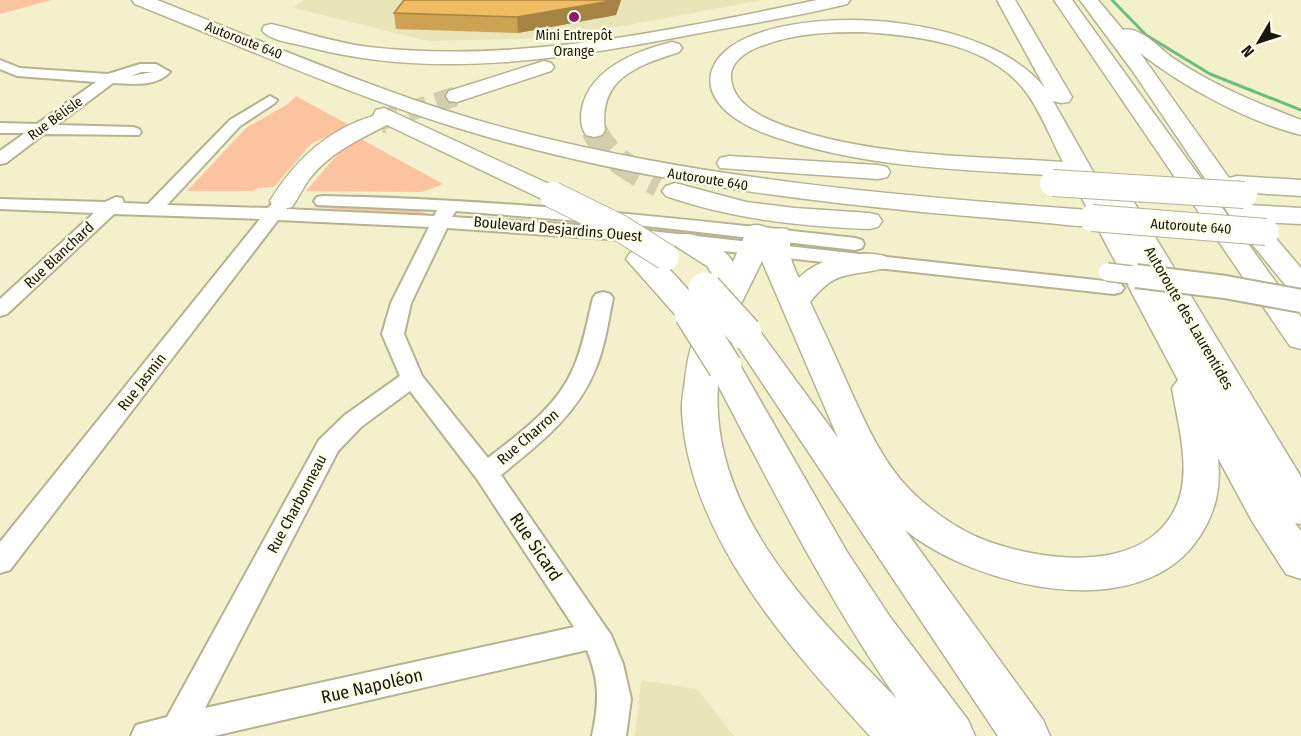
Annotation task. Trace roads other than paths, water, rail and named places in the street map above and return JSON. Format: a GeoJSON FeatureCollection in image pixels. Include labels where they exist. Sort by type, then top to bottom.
{"type":"FeatureCollection","features":[{"type":"Feature","properties":{"kind":"highway","name":"Autoroute 640"},"geometry":{"type":"LineString","coordinates":[[141,0],[388,97],[516,138],[613,161],[722,182],[819,195],[1091,216]]}},
{"type":"Feature","properties":{"kind":"highway","name":"Autoroute 640"},"geometry":{"type":"LineString","coordinates":[[171,0],[393,86],[474,113],[576,139],[685,160],[1091,216]]}},
{"type":"Feature","properties":{"kind":"highway"},"geometry":{"type":"LineString","coordinates":[[194,9],[329,46],[409,58],[475,59],[526,56],[650,38],[851,0]]}},
{"type":"Feature","properties":{"kind":"highway"},"geometry":{"type":"LineString","coordinates":[[594,130],[591,108],[597,93],[613,76],[639,60],[689,43],[851,0]]}},
{"type":"Feature","properties":{"kind":"highway","name":"Autoroute des Laurentides"},"geometry":{"type":"LineString","coordinates":[[1006,0],[1301,510]]}},
{"type":"Feature","properties":{"kind":"highway"},"geometry":{"type":"LineString","coordinates":[[1063,0],[1301,339]]}},
{"type":"Feature","properties":{"kind":"highway"},"geometry":{"type":"LineString","coordinates":[[1090,1],[1154,54],[1186,76],[1237,102],[1301,128]]}},
{"type":"Feature","properties":{"kind":"highway"},"geometry":{"type":"LineString","coordinates":[[1090,1],[1233,202],[1301,286]]}},
{"type":"Feature","properties":{"kind":"highway"},"geometry":{"type":"LineString","coordinates":[[1301,201],[1244,195],[1058,176],[845,148],[793,136],[754,120],[730,102],[720,83],[721,69],[736,52],[763,39],[798,30],[850,26],[899,29],[942,37],[982,50],[1011,65],[1027,78],[1036,90],[1187,369],[1266,511],[1301,563]]}},
{"type":"Feature","properties":{"kind":"highway"},"geometry":{"type":"LineString","coordinates":[[228,34],[319,84],[553,195],[664,252],[718,260],[710,296],[715,323],[706,344],[701,368],[699,408],[703,439],[712,477],[738,537],[765,580],[814,641],[901,736]]}},
{"type":"Feature","properties":{"kind":"highway"},"geometry":{"type":"LineString","coordinates":[[457,96],[543,68],[650,38]]}},
{"type":"Feature","properties":{"kind":"highway"},"geometry":{"type":"LineString","coordinates":[[279,207],[326,147],[346,134],[379,121]]}},
{"type":"Feature","properties":{"kind":"highway"},"geometry":{"type":"LineString","coordinates":[[685,160],[1301,188]]}},
{"type":"Feature","properties":{"kind":"highway"},"geometry":{"type":"LineString","coordinates":[[660,184],[707,202],[773,214],[845,220],[1091,216],[1259,222],[1301,234]]}},
{"type":"Feature","properties":{"kind":"highway","name":"Autoroute 640"},"geometry":{"type":"LineString","coordinates":[[1259,222],[1301,216]]}},
{"type":"Feature","properties":{"kind":"highway"},"geometry":{"type":"LineString","coordinates":[[710,296],[751,260],[766,242],[795,301],[862,452],[884,486],[913,515],[944,537],[984,556],[1029,570],[1078,574],[1121,570],[1156,555],[1181,533],[1196,507],[1200,478],[1187,369]]}},
{"type":"Feature","properties":{"kind":"highway"},"geometry":{"type":"LineString","coordinates":[[1238,250],[1301,303]]}},
{"type":"Feature","properties":{"kind":"highway"},"geometry":{"type":"LineString","coordinates":[[664,252],[668,286],[710,296],[745,333],[1026,736]]}},
{"type":"Feature","properties":{"kind":"highway"},"geometry":{"type":"LineString","coordinates":[[795,301],[810,281],[820,273],[838,267],[875,262]]}},
{"type":"Feature","properties":{"kind":"highway"},"geometry":{"type":"LineString","coordinates":[[710,296],[725,367],[831,563],[873,630],[951,736]]}},
{"type":"Feature","properties":{"kind":"street","name":"Rue Bélisle"},"geometry":{"type":"LineString","coordinates":[[0,64],[17,72],[111,78],[0,159]]}},
{"type":"Feature","properties":{"kind":"street"},"geometry":{"type":"LineString","coordinates":[[156,205],[235,123],[270,100]]}},
{"type":"Feature","properties":{"kind":"street"},"geometry":{"type":"LineString","coordinates":[[0,128],[133,132]]}},
{"type":"Feature","properties":{"kind":"street","name":"Boulevard Desjardins Ouest"},"geometry":{"type":"LineString","coordinates":[[0,194],[156,205],[618,216],[875,262],[1111,280]]}},
{"type":"Feature","properties":{"kind":"street","name":"Boulevard Desjardins Ouest"},"geometry":{"type":"LineString","coordinates":[[0,204],[114,203]]}},
{"type":"Feature","properties":{"kind":"street","name":"Rue Blanchard"},"geometry":{"type":"LineString","coordinates":[[0,310],[114,203]]}},
{"type":"Feature","properties":{"kind":"street","name":"Rue Jasmin"},"geometry":{"type":"LineString","coordinates":[[0,562],[279,207]]}},
{"type":"Feature","properties":{"kind":"street"},"geometry":{"type":"LineString","coordinates":[[412,378],[393,334],[401,303],[445,213]]}},
{"type":"Feature","properties":{"kind":"street","name":"Boulevard Desjardins Ouest"},"geometry":{"type":"LineString","coordinates":[[445,213],[623,234],[664,252],[766,242],[1111,280]]}},
{"type":"Feature","properties":{"kind":"street"},"geometry":{"type":"LineString","coordinates":[[1111,280],[1225,287],[1301,303]]}},
{"type":"Feature","properties":{"kind":"street"},"geometry":{"type":"LineString","coordinates":[[1111,280],[1301,316]]}},
{"type":"Feature","properties":{"kind":"street","name":"Rue Charron"},"geometry":{"type":"LineString","coordinates":[[486,473],[535,434],[566,403],[585,369],[603,298]]}},
{"type":"Feature","properties":{"kind":"street","name":"Rue Sicard"},"geometry":{"type":"LineString","coordinates":[[412,378],[486,473],[596,635],[608,664],[615,699],[609,736]]}},
{"type":"Feature","properties":{"kind":"street","name":"Rue Charbonneau"},"geometry":{"type":"LineString","coordinates":[[163,733],[328,446],[353,421],[412,378]]}},
{"type":"Feature","properties":{"kind":"street","name":"Rue Napoléon"},"geometry":{"type":"LineString","coordinates":[[163,733],[596,635]]}},
{"type":"Feature","properties":{"kind":"waterway"},"geometry":{"type":"LineString","coordinates":[[1112,0],[1146,35],[1210,74],[1301,110]]}},
{"type":"Feature","properties":{"kind":"tunnel"},"geometry":{"type":"LineString","coordinates":[[382,120],[379,121],[457,96]]}},
{"type":"Feature","properties":{"kind":"tunnel"},"geometry":{"type":"LineString","coordinates":[[594,130],[599,140],[621,163],[659,184]]}},
{"type":"Feature","properties":{"kind":"place","name":"Mini Entrepôt Orange"},"geometry":{"type":"Point","coordinates":[574,17]}}]}
